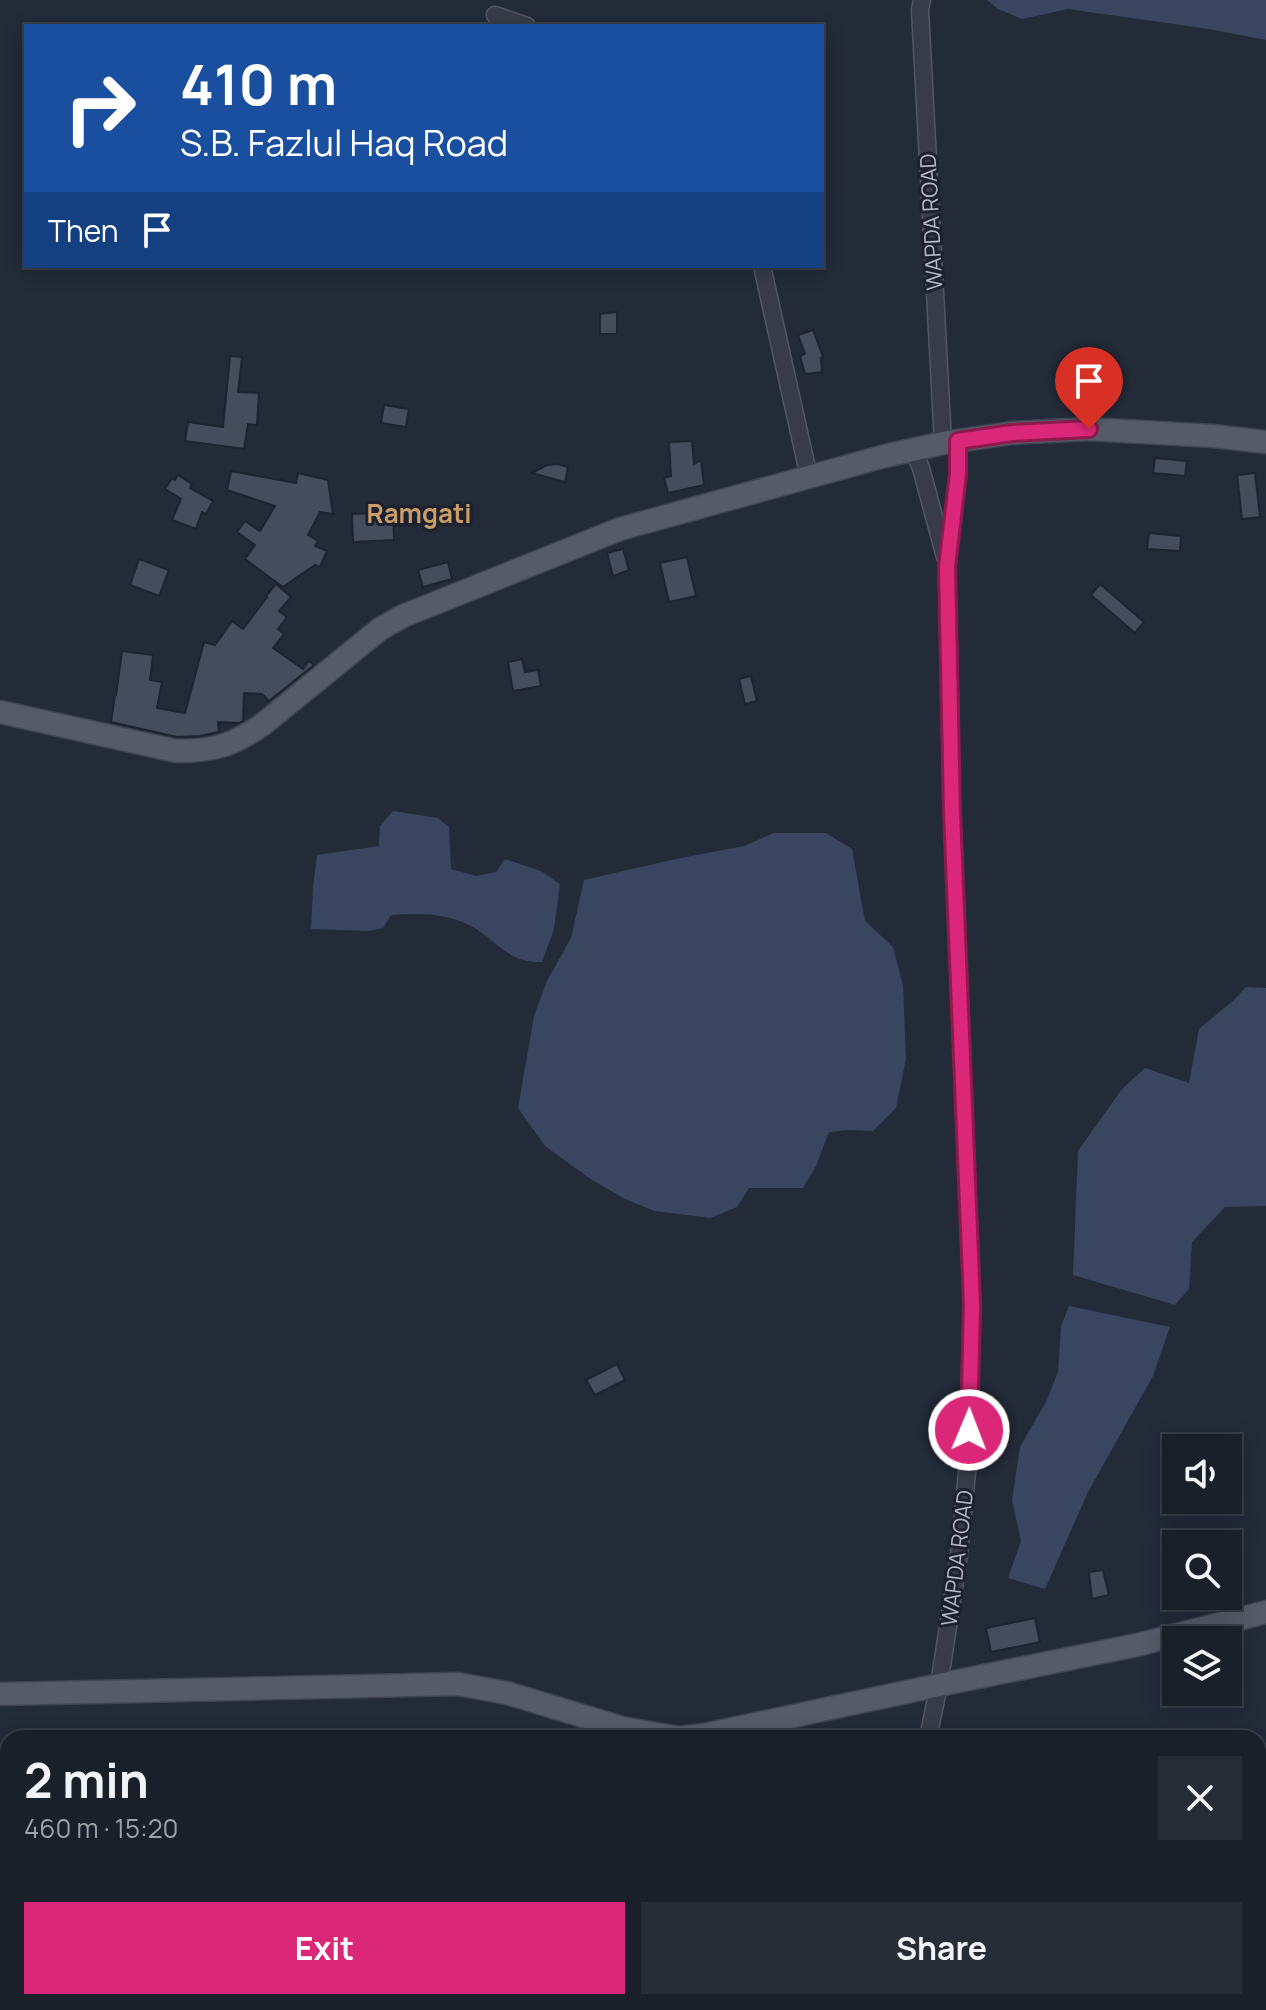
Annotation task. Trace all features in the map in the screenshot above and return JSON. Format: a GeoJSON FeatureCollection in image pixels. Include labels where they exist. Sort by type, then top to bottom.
{"type":"FeatureCollection","features":[{"type":"Feature","properties":{"kind":"main road"},"geometry":{"type":"LineString","coordinates":[[0,712],[176,751],[221,748],[262,725],[380,629],[403,616],[620,529],[913,450],[1012,433],[1089,429],[1266,442]]}},
{"type":"Feature","properties":{"kind":"main road"},"geometry":{"type":"LineString","coordinates":[[728,1730],[1137,1645],[1266,1612]]}},
{"type":"Feature","properties":{"kind":"main road"},"geometry":{"type":"LineString","coordinates":[[0,1694],[458,1684],[507,1693],[633,1730]]}},
{"type":"Feature","properties":{"kind":"street","name":"WAPDA ROAD"},"geometry":{"type":"LineString","coordinates":[[921,5],[950,442],[958,474],[947,567],[952,812],[972,1304],[968,1462],[959,1555],[930,1730]]}},
{"type":"Feature","properties":{"kind":"street"},"geometry":{"type":"LineString","coordinates":[[495,15],[521,24]]}},
{"type":"Feature","properties":{"kind":"street"},"geometry":{"type":"LineString","coordinates":[[762,268],[809,477]]}},
{"type":"Feature","properties":{"kind":"street","name":"WAPDA ROAD"},"geometry":{"type":"LineString","coordinates":[[913,450],[921,468],[947,567]]}},
{"type":"Feature","properties":{"kind":"water"},"geometry":{"type":"Polygon","coordinates":[[[987,0],[1266,0],[1266,40],[1068,9],[1022,19],[998,9],[987,0]]]}},
{"type":"Feature","properties":{"kind":"water"},"geometry":{"type":"Polygon","coordinates":[[[393,811],[438,818],[449,827],[451,869],[476,876],[496,872],[505,859],[541,871],[560,884],[554,929],[542,962],[530,962],[511,955],[471,926],[442,916],[391,915],[383,928],[368,931],[311,929],[317,855],[379,846],[380,826],[393,811]]]}},
{"type":"Feature","properties":{"kind":"water"},"geometry":{"type":"Polygon","coordinates":[[[774,833],[826,833],[852,849],[865,921],[893,947],[903,985],[906,1059],[896,1108],[873,1131],[829,1132],[816,1166],[803,1188],[749,1188],[737,1207],[710,1218],[654,1211],[625,1199],[589,1178],[545,1146],[518,1108],[534,1016],[547,981],[571,938],[584,880],[744,846],[774,833]]]}},
{"type":"Feature","properties":{"kind":"water"},"geometry":{"type":"Polygon","coordinates":[[[1246,987],[1266,988],[1266,1206],[1225,1207],[1192,1242],[1189,1289],[1175,1305],[1073,1275],[1078,1151],[1122,1089],[1145,1068],[1189,1083],[1199,1029],[1246,987]]]}},
{"type":"Feature","properties":{"kind":"water"},"geometry":{"type":"Polygon","coordinates":[[[1069,1306],[1170,1327],[1153,1376],[1088,1492],[1045,1589],[1008,1578],[1021,1541],[1012,1500],[1020,1447],[1046,1402],[1058,1372],[1061,1326],[1069,1306]]]}},
{"type":"Feature","properties":{"kind":"building"},"geometry":{"type":"Polygon","coordinates":[[[617,312],[617,334],[600,334],[600,314],[617,312]]]}},
{"type":"Feature","properties":{"kind":"building"},"geometry":{"type":"Polygon","coordinates":[[[813,330],[823,357],[822,372],[805,374],[800,356],[805,354],[798,335],[813,330]]]}},
{"type":"Feature","properties":{"kind":"building"},"geometry":{"type":"Polygon","coordinates":[[[230,356],[242,357],[238,392],[259,393],[257,425],[248,424],[244,449],[185,441],[188,422],[223,427],[230,356]]]}},
{"type":"Feature","properties":{"kind":"building"},"geometry":{"type":"Polygon","coordinates":[[[384,405],[409,409],[406,427],[381,423],[384,405]]]}},
{"type":"Feature","properties":{"kind":"building"},"geometry":{"type":"Polygon","coordinates":[[[692,441],[694,464],[701,460],[704,485],[668,493],[664,478],[671,476],[669,442],[692,441]]]}},
{"type":"Feature","properties":{"kind":"building"},"geometry":{"type":"Polygon","coordinates":[[[1155,458],[1187,461],[1185,476],[1153,473],[1155,458]]]}},
{"type":"Feature","properties":{"kind":"building"},"geometry":{"type":"Polygon","coordinates":[[[547,465],[568,467],[565,482],[532,473],[547,465]]]}},
{"type":"Feature","properties":{"kind":"building"},"geometry":{"type":"Polygon","coordinates":[[[231,471],[296,483],[298,473],[328,480],[333,514],[320,512],[308,535],[318,541],[315,546],[327,551],[320,567],[315,565],[283,587],[245,559],[255,545],[237,532],[245,521],[260,531],[275,506],[227,490],[231,471]]]}},
{"type":"Feature","properties":{"kind":"building"},"geometry":{"type":"Polygon","coordinates":[[[1255,473],[1260,517],[1242,519],[1237,475],[1255,473]]]}},
{"type":"Feature","properties":{"kind":"building"},"geometry":{"type":"Polygon","coordinates":[[[178,475],[192,484],[190,488],[213,501],[206,514],[202,512],[196,529],[172,520],[181,499],[165,489],[178,475]]]}},
{"type":"Feature","properties":{"kind":"building"},"geometry":{"type":"Polygon","coordinates":[[[378,508],[393,510],[394,540],[353,542],[352,514],[378,513],[378,508]]]}},
{"type":"Feature","properties":{"kind":"building"},"geometry":{"type":"Polygon","coordinates":[[[1149,533],[1181,536],[1180,551],[1147,549],[1149,533]]]}},
{"type":"Feature","properties":{"kind":"building"},"geometry":{"type":"Polygon","coordinates":[[[623,549],[629,570],[613,576],[607,553],[623,549]]]}},
{"type":"Feature","properties":{"kind":"building"},"geometry":{"type":"Polygon","coordinates":[[[687,557],[696,596],[669,602],[660,563],[687,557]]]}},
{"type":"Feature","properties":{"kind":"building"},"geometry":{"type":"Polygon","coordinates":[[[139,559],[169,570],[159,596],[130,585],[139,559]]]}},
{"type":"Feature","properties":{"kind":"building"},"geometry":{"type":"Polygon","coordinates":[[[448,562],[452,579],[423,587],[418,570],[448,562]]]}},
{"type":"Feature","properties":{"kind":"building"},"geometry":{"type":"Polygon","coordinates":[[[276,584],[291,597],[279,611],[287,617],[278,629],[284,634],[273,648],[303,669],[309,661],[314,665],[269,701],[262,694],[244,693],[243,721],[218,722],[219,732],[177,737],[111,722],[122,651],[153,655],[150,680],[162,682],[157,708],[185,713],[204,642],[215,645],[232,621],[243,629],[276,584]]]}},
{"type":"Feature","properties":{"kind":"building"},"geometry":{"type":"Polygon","coordinates":[[[1100,584],[1144,622],[1135,633],[1091,595],[1100,584]]]}},
{"type":"Feature","properties":{"kind":"building"},"geometry":{"type":"Polygon","coordinates":[[[522,659],[525,672],[538,670],[541,686],[513,691],[508,662],[522,659]]]}},
{"type":"Feature","properties":{"kind":"building"},"geometry":{"type":"Polygon","coordinates":[[[751,676],[757,701],[745,704],[739,679],[751,676]]]}},
{"type":"Feature","properties":{"kind":"building"},"geometry":{"type":"Polygon","coordinates":[[[617,1364],[625,1380],[595,1395],[586,1380],[617,1364]]]}},
{"type":"Feature","properties":{"kind":"building"},"geometry":{"type":"Polygon","coordinates":[[[1103,1570],[1109,1595],[1092,1599],[1089,1572],[1103,1570]]]}},
{"type":"Feature","properties":{"kind":"building"},"geometry":{"type":"Polygon","coordinates":[[[1035,1618],[1040,1642],[991,1652],[986,1628],[1035,1618]]]}},
{"type":"Feature","properties":{"kind":"district","name":"Ramgati"},"geometry":{"type":"Point","coordinates":[419,513]}},
{"type":"Feature","properties":{"kind":"route"},"geometry":{"type":"LineString","coordinates":[[969,1430],[972,1304],[952,812],[947,567],[958,474],[958,441],[1012,433],[1089,429]]}}]}
